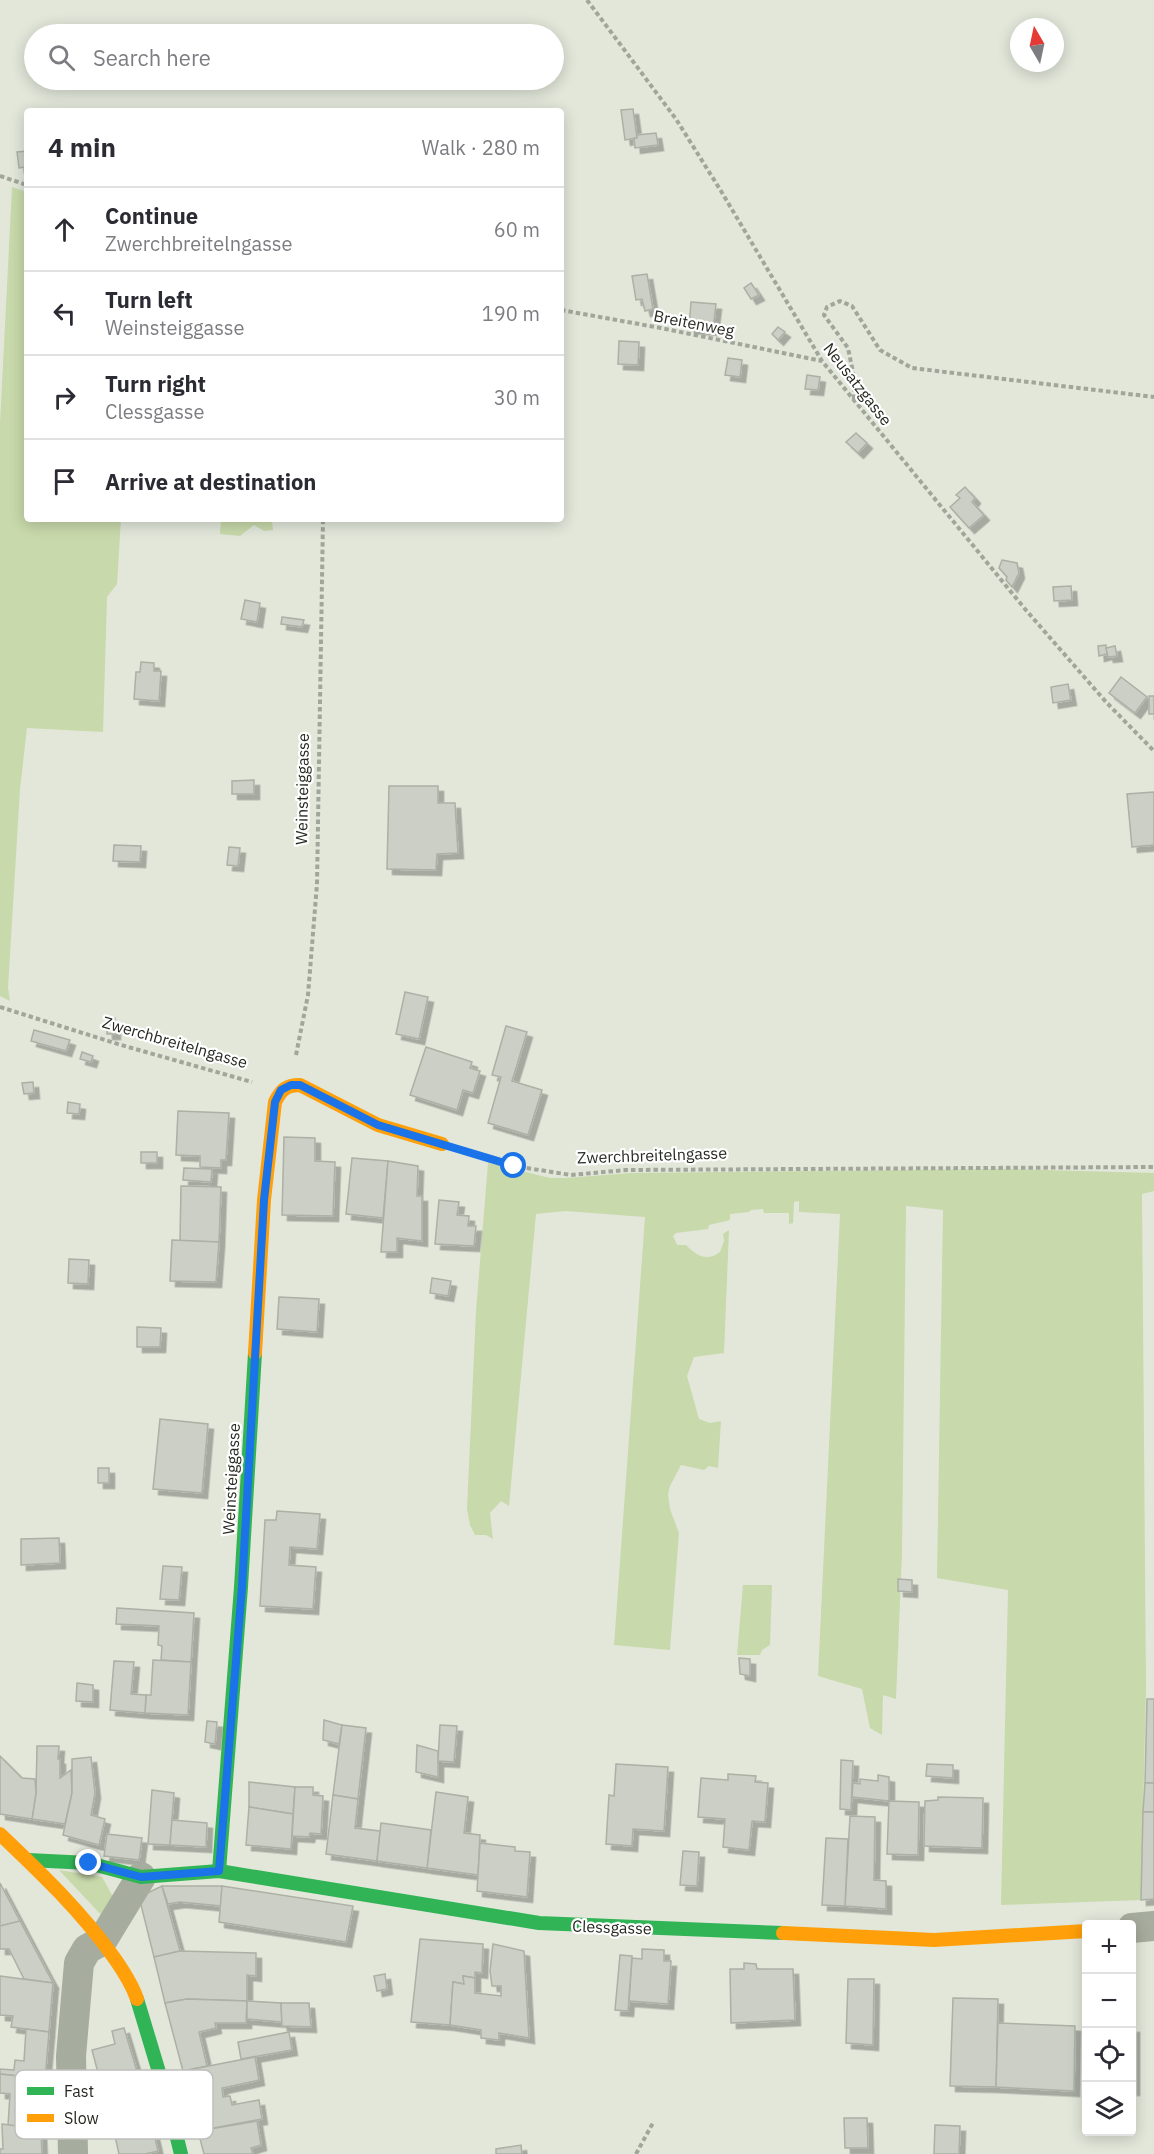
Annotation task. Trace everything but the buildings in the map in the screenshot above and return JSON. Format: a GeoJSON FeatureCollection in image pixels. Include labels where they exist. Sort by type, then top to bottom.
{"type":"FeatureCollection","features":[{"type":"Feature","properties":{"kind":"street"},"geometry":{"type":"LineString","coordinates":[[281,1090],[291,1085],[300,1085],[378,1125],[442,1144]]}},
{"type":"Feature","properties":{"kind":"street","name":"Weinsteiggasse"},"geometry":{"type":"LineString","coordinates":[[219,1871],[242,1587],[264,1200],[275,1102],[281,1090]]}},
{"type":"Feature","properties":{"kind":"street"},"geometry":{"type":"LineString","coordinates":[[0,1834],[58,1890],[102,1941],[133,1986],[158,2070]]}},
{"type":"Feature","properties":{"kind":"street","name":"Clessgasse"},"geometry":{"type":"LineString","coordinates":[[28,1860],[89,1863],[141,1877],[219,1871],[539,1923],[934,1940],[1082,1930]]}},
{"type":"Feature","properties":{"kind":"street"},"geometry":{"type":"LineString","coordinates":[[71,2070],[79,1964],[87,1949],[102,1941],[141,1877]]}},
{"type":"Feature","properties":{"kind":"street"},"geometry":{"type":"LineString","coordinates":[[1136,1928],[1154,1926]]}},
{"type":"Feature","properties":{"kind":"street"},"geometry":{"type":"LineString","coordinates":[[73,2139],[73,2154]]}},
{"type":"Feature","properties":{"kind":"street"},"geometry":{"type":"LineString","coordinates":[[177,2139],[180,2154]]}},
{"type":"Feature","properties":{"kind":"path","name":"Neusatzgasse"},"geometry":{"type":"LineString","coordinates":[[587,0],[676,119],[822,361],[1025,609],[1106,702],[1154,751]]}},
{"type":"Feature","properties":{"kind":"path"},"geometry":{"type":"LineString","coordinates":[[0,176],[24,184]]}},
{"type":"Feature","properties":{"kind":"path"},"geometry":{"type":"LineString","coordinates":[[854,400],[854,377],[848,348],[825,315],[827,307],[840,301],[852,306],[880,350],[912,368],[1154,397]]}},
{"type":"Feature","properties":{"kind":"path","name":"Breitenweg"},"geometry":{"type":"LineString","coordinates":[[564,311],[822,361]]}},
{"type":"Feature","properties":{"kind":"path","name":"Weinsteiggasse"},"geometry":{"type":"LineString","coordinates":[[296,1059],[308,995],[317,884],[323,522]]}},
{"type":"Feature","properties":{"kind":"path","name":"Zwerchbreitelngasse"},"geometry":{"type":"LineString","coordinates":[[0,1007],[121,1045],[281,1090]]}},
{"type":"Feature","properties":{"kind":"path","name":"Zwerchbreitelngasse"},"geometry":{"type":"LineString","coordinates":[[442,1144],[514,1166],[570,1175],[626,1170],[1154,1167]]}},
{"type":"Feature","properties":{"kind":"path"},"geometry":{"type":"LineString","coordinates":[[636,2154],[654,2121]]}},
{"type":"Feature","properties":{"kind":"green space"},"geometry":{"type":"Polygon","coordinates":[[[12,187],[24,191],[24,522],[121,522],[117,584],[107,597],[103,732],[27,728],[20,789],[8,988],[10,1001],[0,996],[0,424],[12,187]]]}},
{"type":"Feature","properties":{"kind":"green space"},"geometry":{"type":"Polygon","coordinates":[[[221,522],[272,522],[273,530],[264,531],[254,525],[240,536],[220,534],[221,522]]]}},
{"type":"Feature","properties":{"kind":"green space"},"geometry":{"type":"Polygon","coordinates":[[[488,1163],[550,1178],[631,1173],[1007,1169],[1154,1173],[1154,1191],[1142,1194],[1146,1687],[1141,1900],[1001,1905],[1008,1590],[937,1578],[943,1210],[906,1206],[902,1553],[896,1699],[883,1695],[882,1735],[870,1728],[862,1689],[818,1676],[840,1214],[799,1212],[799,1201],[794,1202],[793,1223],[789,1224],[789,1213],[764,1213],[763,1209],[751,1210],[730,1214],[730,1220],[709,1225],[708,1229],[676,1233],[673,1236],[677,1245],[686,1245],[698,1255],[711,1257],[720,1252],[724,1241],[723,1234],[729,1230],[724,1353],[694,1357],[687,1376],[699,1419],[710,1423],[721,1421],[718,1468],[709,1466],[704,1470],[681,1465],[670,1486],[668,1494],[670,1509],[679,1533],[670,1650],[614,1645],[645,1217],[565,1211],[536,1214],[509,1506],[501,1501],[490,1513],[493,1539],[486,1535],[475,1535],[470,1525],[467,1509],[476,1311],[488,1163]]]}},
{"type":"Feature","properties":{"kind":"green space"},"geometry":{"type":"Polygon","coordinates":[[[743,1585],[772,1585],[770,1645],[762,1650],[760,1655],[737,1655],[743,1585]]]}},
{"type":"Feature","properties":{"kind":"green space"},"geometry":{"type":"Polygon","coordinates":[[[59,1870],[102,1877],[116,1902],[105,1919],[59,1870]]]}},
{"type":"Feature","properties":{"kind":"traffic: fast"},"geometry":{"type":"LineString","coordinates":[[219,1871],[241,1587],[255,1353]]}},
{"type":"Feature","properties":{"kind":"traffic: fast"},"geometry":{"type":"LineString","coordinates":[[28,1860],[89,1863],[141,1877],[219,1871],[539,1923],[783,1933]]}},
{"type":"Feature","properties":{"kind":"traffic: fast"},"geometry":{"type":"LineString","coordinates":[[137,1999],[158,2070]]}},
{"type":"Feature","properties":{"kind":"traffic: fast"},"geometry":{"type":"LineString","coordinates":[[177,2139],[181,2154]]}},
{"type":"Feature","properties":{"kind":"traffic: slow"},"geometry":{"type":"LineString","coordinates":[[255,1353],[264,1200],[275,1102],[282,1091],[288,1087],[300,1085],[378,1125],[442,1144]]}},
{"type":"Feature","properties":{"kind":"traffic: slow"},"geometry":{"type":"LineString","coordinates":[[0,1834],[46,1878],[89,1925],[122,1969],[137,1999]]}},
{"type":"Feature","properties":{"kind":"traffic: slow"},"geometry":{"type":"LineString","coordinates":[[783,1933],[934,1940],[1082,1931]]}},
{"type":"Feature","properties":{"kind":"route"},"geometry":{"type":"LineString","coordinates":[[89,1863],[141,1877],[219,1871],[242,1587],[264,1200],[275,1102],[281,1090],[291,1085],[300,1085],[378,1125],[514,1166]]}}]}
